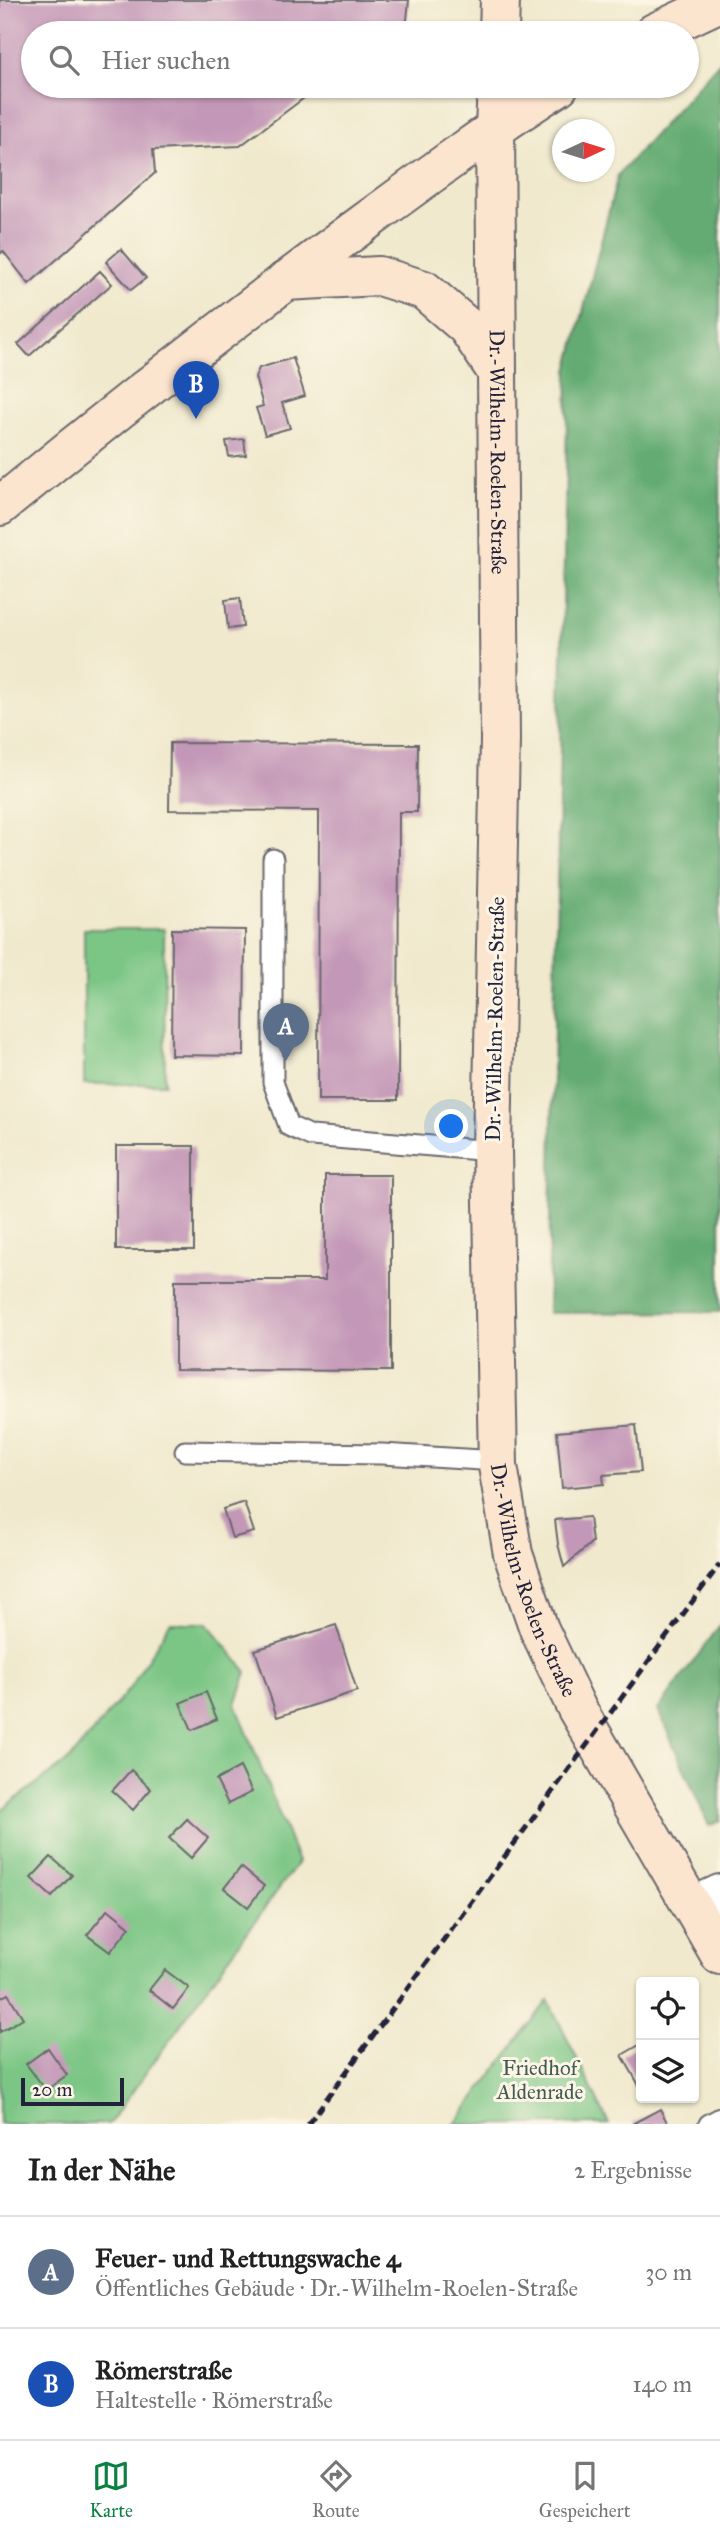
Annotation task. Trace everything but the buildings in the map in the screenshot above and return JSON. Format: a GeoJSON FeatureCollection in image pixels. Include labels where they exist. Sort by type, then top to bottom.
{"type":"FeatureCollection","features":[{"type":"Feature","properties":{"kind":"main road"},"geometry":{"type":"LineString","coordinates":[[499,21],[500,0]]}},
{"type":"Feature","properties":{"kind":"main road"},"geometry":{"type":"LineString","coordinates":[[680,21],[720,2]]}},
{"type":"Feature","properties":{"kind":"main road","name":"Dr.-Wilhelm-Roelen-Straße"},"geometry":{"type":"LineString","coordinates":[[496,98],[500,739],[492,1150],[498,1461],[513,1554],[539,1629],[577,1709],[706,1900],[720,1955]]}},
{"type":"Feature","properties":{"kind":"main road"},"geometry":{"type":"LineString","coordinates":[[0,506],[94,429],[285,281],[495,127],[540,98]]}},
{"type":"Feature","properties":{"kind":"main road"},"geometry":{"type":"LineString","coordinates":[[285,281],[379,276],[424,290],[467,327],[497,372]]}},
{"type":"Feature","properties":{"kind":"lane"},"geometry":{"type":"LineString","coordinates":[[273,859],[273,1082],[289,1126],[311,1136],[492,1150]]}},
{"type":"Feature","properties":{"kind":"lane"},"geometry":{"type":"LineString","coordinates":[[185,1451],[382,1454],[498,1461]]}},
{"type":"Feature","properties":{"kind":"lane"},"geometry":{"type":"LineString","coordinates":[[709,2124],[720,2118]]}},
{"type":"Feature","properties":{"kind":"green space"},"geometry":{"type":"Polygon","coordinates":[[[720,61],[720,1312],[548,1313],[568,371],[618,175],[687,98],[699,98],[699,84],[720,61]]]}},
{"type":"Feature","properties":{"kind":"green space"},"geometry":{"type":"Polygon","coordinates":[[[84,929],[164,929],[165,1084],[84,1084],[84,929]]]}},
{"type":"Feature","properties":{"kind":"green space"},"geometry":{"type":"Polygon","coordinates":[[[170,1623],[207,1623],[247,1672],[236,1704],[298,1862],[109,2124],[0,2124],[0,1811],[71,1758],[130,1688],[170,1623]]]}},
{"type":"Feature","properties":{"kind":"green space"},"geometry":{"type":"Polygon","coordinates":[[[720,1625],[720,1821],[709,1826],[658,1710],[720,1625]]]}},
{"type":"Feature","properties":{"kind":"green space","name":"Friedhof Aldenrade"},"geometry":{"type":"Polygon","coordinates":[[[548,2000],[609,2124],[455,2124],[548,2000]]]}},
{"type":"Feature","properties":{"kind":"railway"},"geometry":{"type":"LineString","coordinates":[[308,2124],[720,1564]]}},
{"type":"Feature","properties":{"kind":"place","name":"Römerstraße"},"geometry":{"type":"Point","coordinates":[196,419]}},
{"type":"Feature","properties":{"kind":"place","name":"Feuer- und Rettungswache 4"},"geometry":{"type":"Point","coordinates":[286,1061]}}]}
